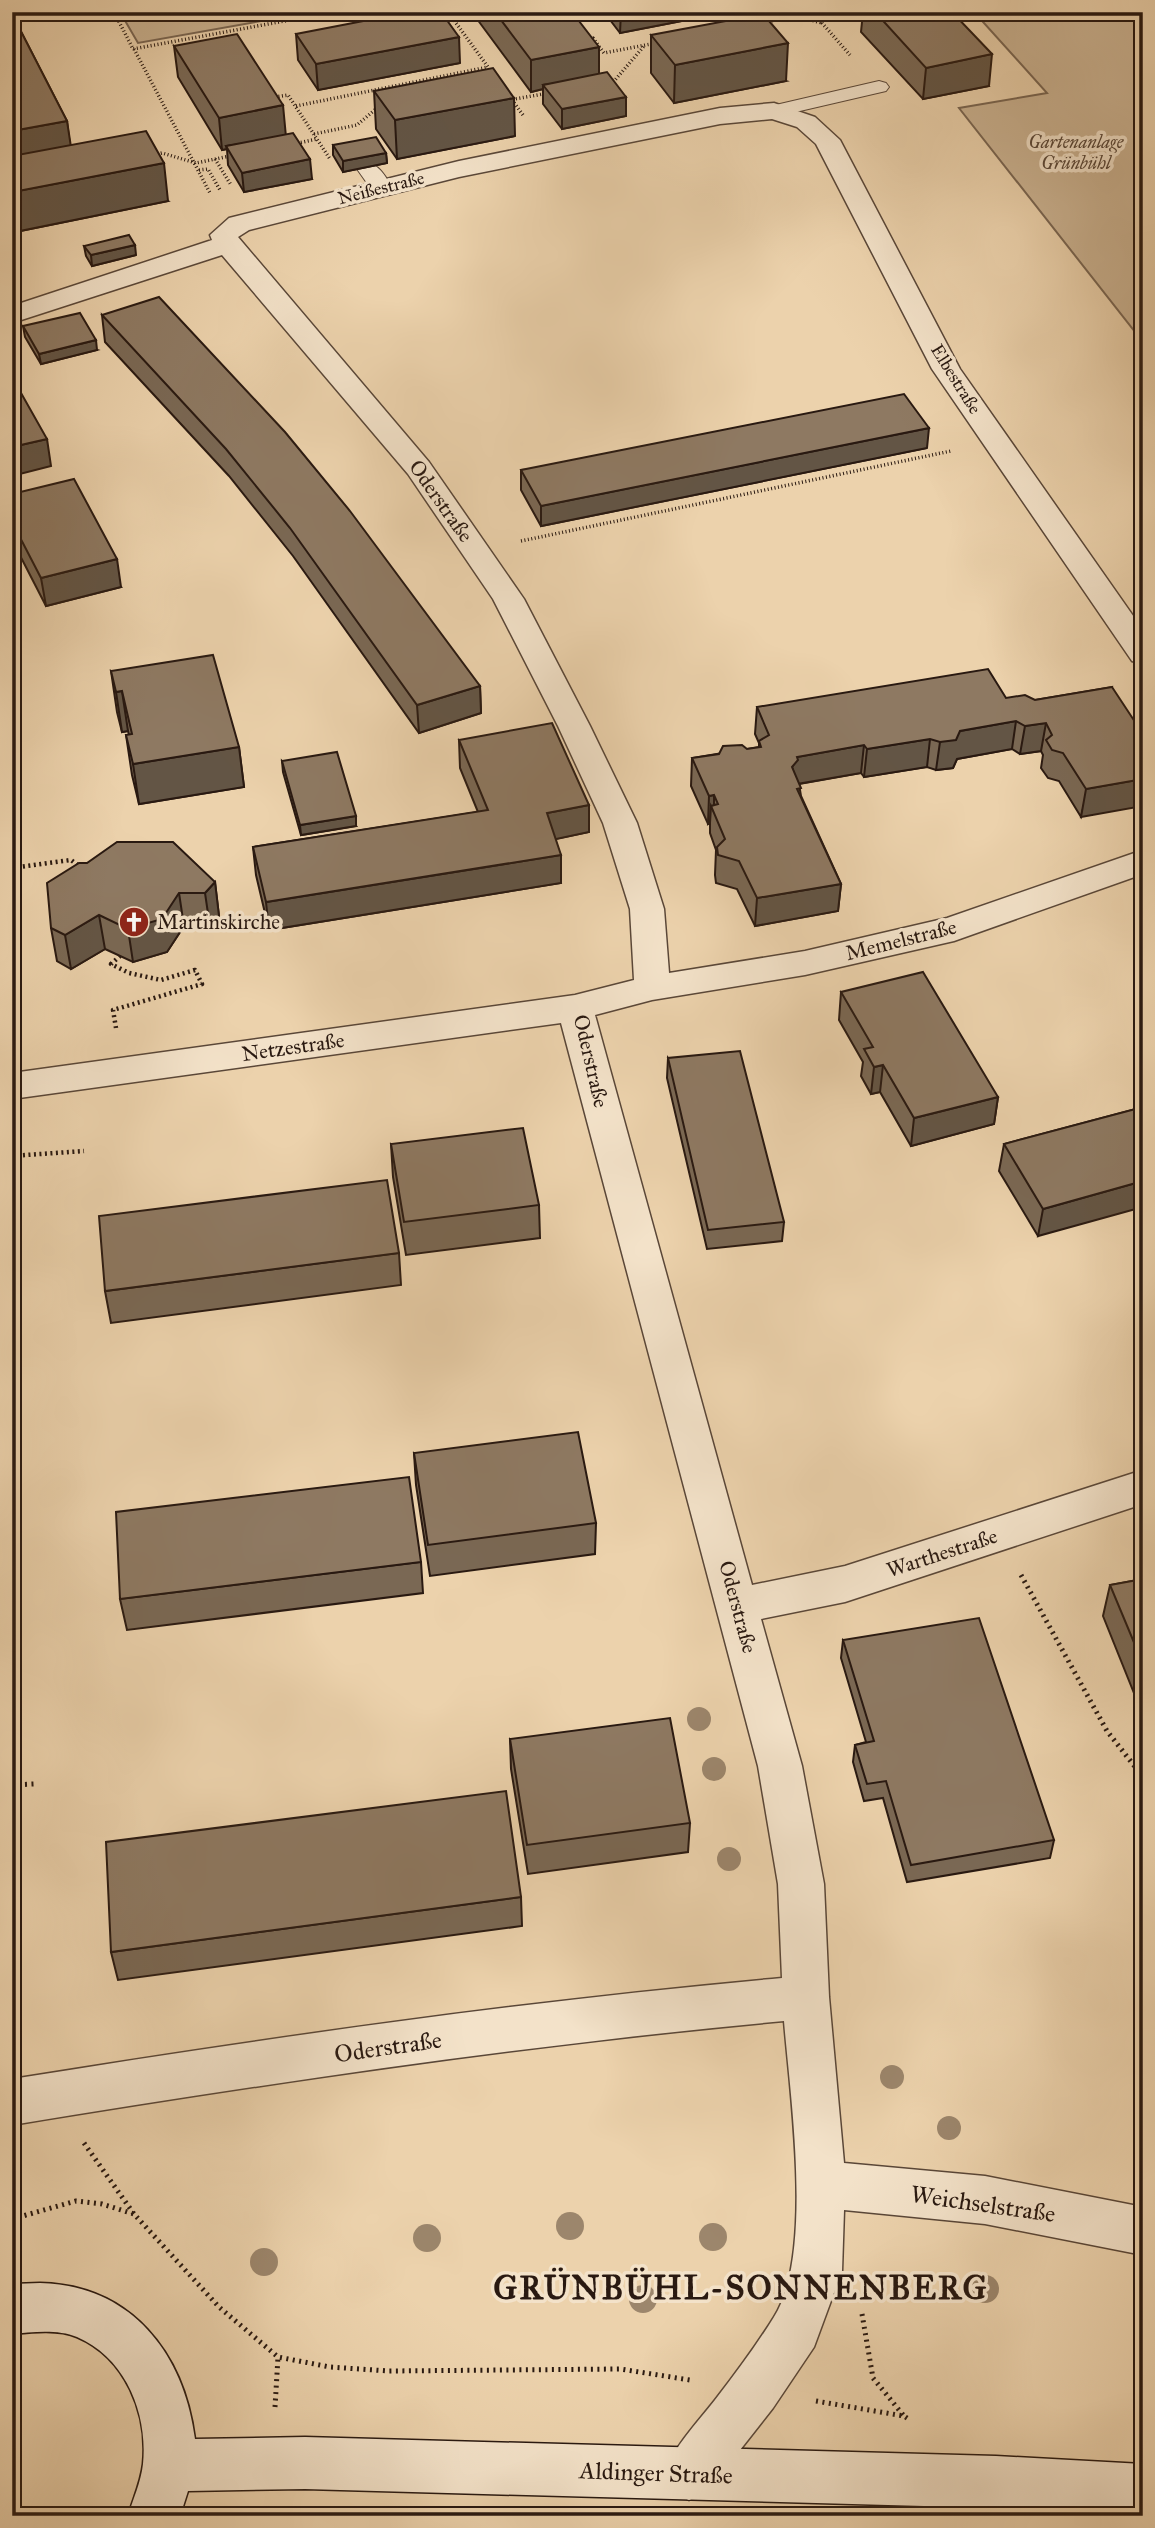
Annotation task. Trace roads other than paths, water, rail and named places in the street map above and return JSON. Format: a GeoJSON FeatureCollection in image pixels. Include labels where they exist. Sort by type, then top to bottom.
{"type":"FeatureCollection","features":[{"type":"Feature","properties":{"kind":"street","name":"Neißestraße"},"geometry":{"type":"LineString","coordinates":[[12,316],[233,234],[353,195],[375,178],[549,150],[720,117],[775,111]]}},
{"type":"Feature","properties":{"kind":"street","name":"Elbestraße"},"geometry":{"type":"LineString","coordinates":[[775,111],[806,122],[827,140],[946,369],[1143,654]]}},
{"type":"Feature","properties":{"kind":"street","name":"Oderstraße"},"geometry":{"type":"LineString","coordinates":[[233,234],[419,468],[509,599],[620,823],[647,909],[652,988],[575,1008],[780,1766],[801,1884],[806,1997],[821,2184],[817,2271],[796,2329],[755,2390],[689,2474]]}},
{"type":"Feature","properties":{"kind":"street","name":"Memelstraße"},"geometry":{"type":"LineString","coordinates":[[652,988],[805,963],[954,929],[1143,861]]}},
{"type":"Feature","properties":{"kind":"street","name":"Netzestraße"},"geometry":{"type":"LineString","coordinates":[[12,1086],[575,1008]]}},
{"type":"Feature","properties":{"kind":"street","name":"Warthestraße"},"geometry":{"type":"LineString","coordinates":[[738,1605],[845,1584],[1143,1487]]}},
{"type":"Feature","properties":{"kind":"street","name":"Oderstraße"},"geometry":{"type":"LineString","coordinates":[[31,2099],[632,2014],[806,1997]]}},
{"type":"Feature","properties":{"kind":"street","name":"Weichselstraße"},"geometry":{"type":"LineString","coordinates":[[821,2184],[985,2200],[1143,2231]]}},
{"type":"Feature","properties":{"kind":"street"},"geometry":{"type":"LineString","coordinates":[[12,2309],[41,2306],[86,2315],[123,2339],[152,2372],[167,2415],[169,2465],[154,2516]]}},
{"type":"Feature","properties":{"kind":"street","name":"Aldinger Straße"},"geometry":{"type":"LineString","coordinates":[[169,2465],[305,2463],[996,2482],[1143,2490]]}},
{"type":"Feature","properties":{"kind":"lane"},"geometry":{"type":"LineString","coordinates":[[775,111],[879,87]]}},
{"type":"Feature","properties":{"kind":"place","name":"Martinskirche"},"geometry":{"type":"Point","coordinates":[134,922]}},
{"type":"Feature","properties":{"kind":"district","name":"GRÜNBÜHL-SONNENBERG"},"geometry":{"type":"Point","coordinates":[741,2287]}},
{"type":"Feature","properties":{"kind":"park label","name":"Gartenanlage Grünbühl"},"geometry":{"type":"Point","coordinates":[1076,152]}}]}
